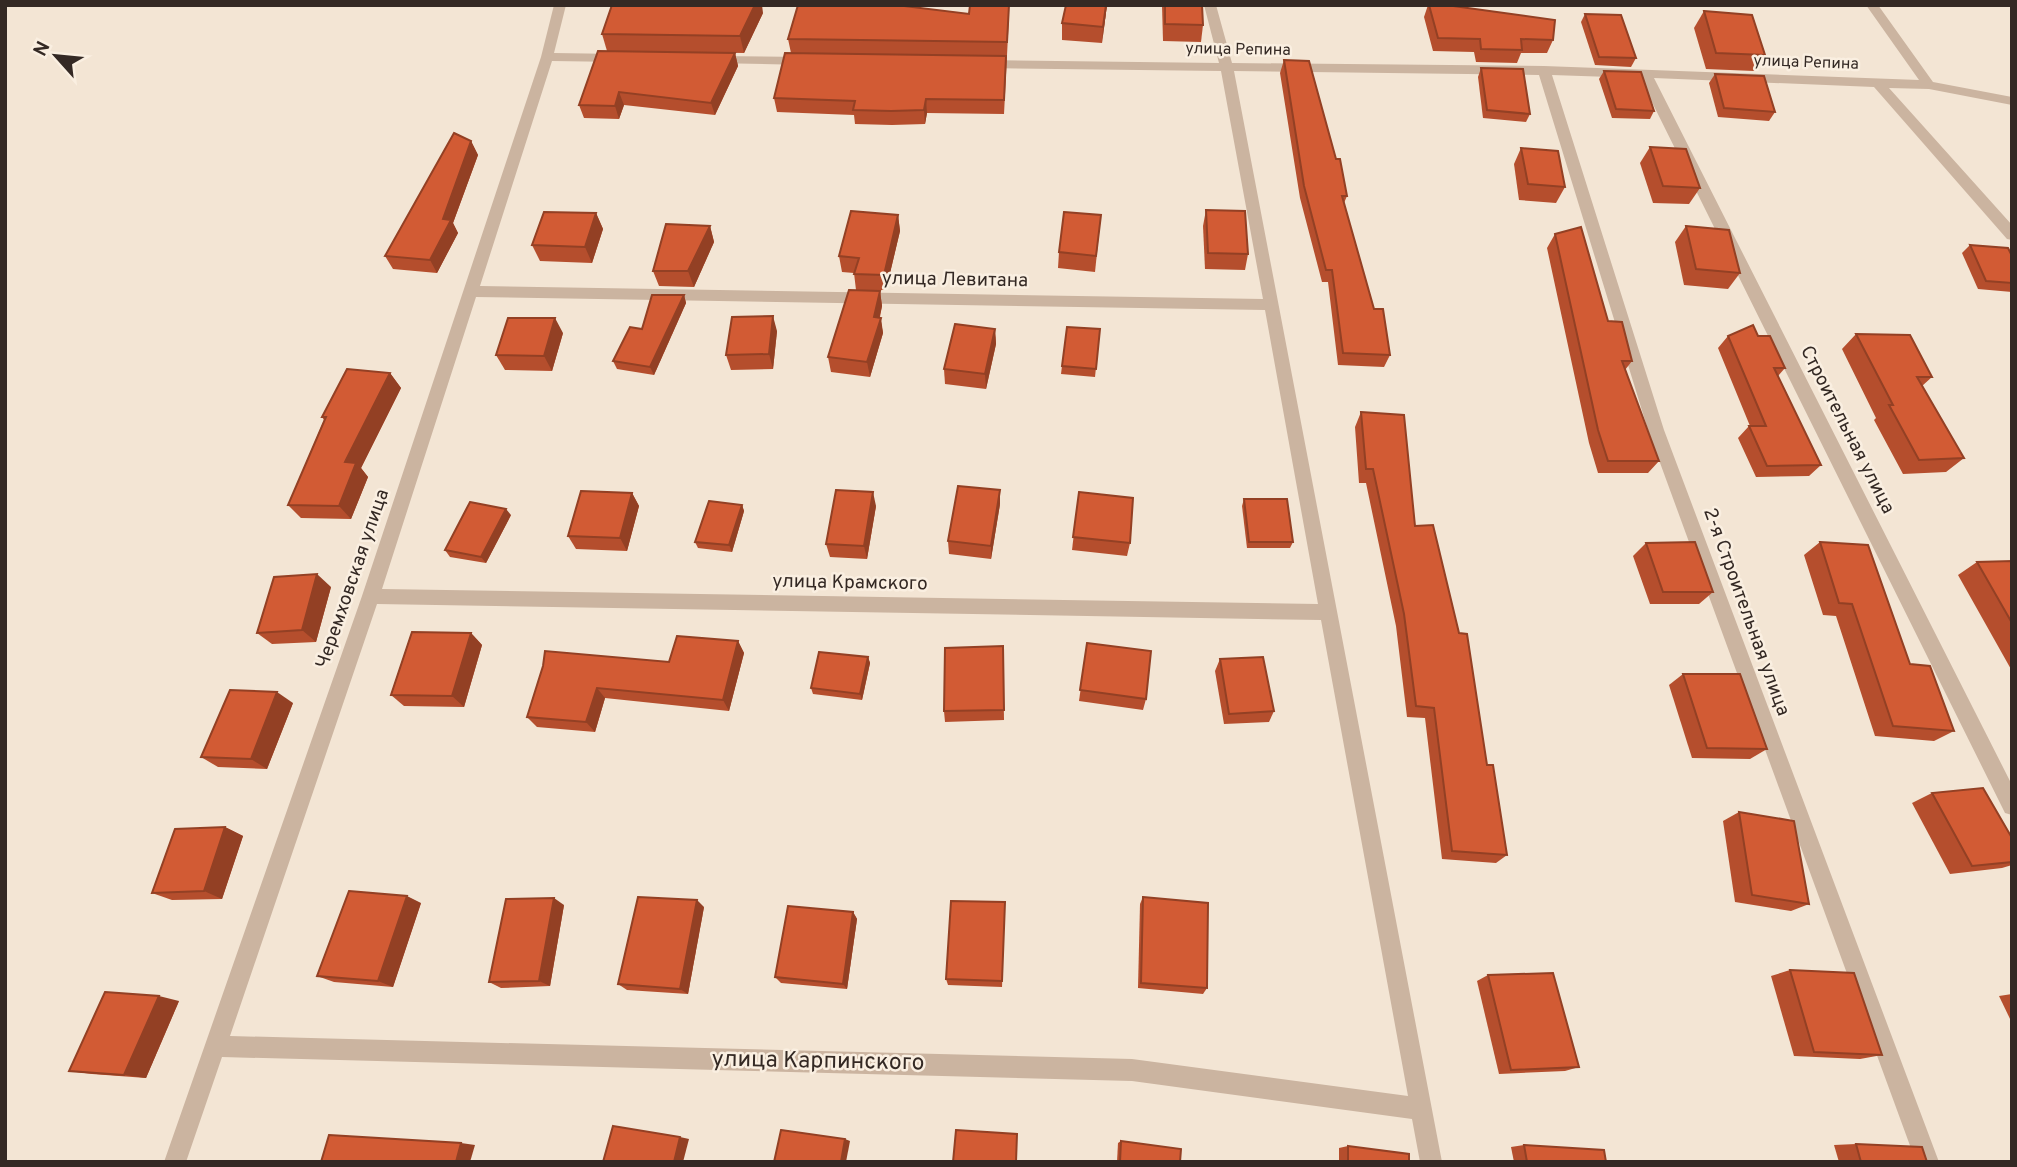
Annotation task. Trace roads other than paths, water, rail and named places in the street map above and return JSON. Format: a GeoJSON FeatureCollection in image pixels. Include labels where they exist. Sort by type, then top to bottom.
{"type":"FeatureCollection","features":[{"type":"Feature","properties":{"kind":"street","name":"Черемховская улица"},"geometry":{"type":"LineString","coordinates":[[175,1162],[371,596],[547,57],[560,5]]}},
{"type":"Feature","properties":{"kind":"street"},"geometry":{"type":"LineString","coordinates":[[1210,5],[1227,68],[1431,1162]]}},
{"type":"Feature","properties":{"kind":"street"},"geometry":{"type":"LineString","coordinates":[[1872,5],[1929,85]]}},
{"type":"Feature","properties":{"kind":"street"},"geometry":{"type":"LineString","coordinates":[[547,57],[630,58]]}},
{"type":"Feature","properties":{"kind":"street"},"geometry":{"type":"LineString","coordinates":[[699,59],[824,61]]}},
{"type":"Feature","properties":{"kind":"street","name":"улица Репина"},"geometry":{"type":"LineString","coordinates":[[963,64],[1645,74],[1929,85],[2012,101]]}},
{"type":"Feature","properties":{"kind":"street","name":"2-я Строительная улица"},"geometry":{"type":"LineString","coordinates":[[1544,71],[1656,430],[1928,1162]]}},
{"type":"Feature","properties":{"kind":"street","name":"Строительная улица"},"geometry":{"type":"LineString","coordinates":[[1645,74],[2012,806]]}},
{"type":"Feature","properties":{"kind":"street"},"geometry":{"type":"LineString","coordinates":[[1878,83],[2012,235]]}},
{"type":"Feature","properties":{"kind":"street","name":"улица Левитана"},"geometry":{"type":"LineString","coordinates":[[470,291],[1271,305]]}},
{"type":"Feature","properties":{"kind":"street","name":"улица Крамского"},"geometry":{"type":"LineString","coordinates":[[371,596],[1328,612]]}},
{"type":"Feature","properties":{"kind":"street","name":"улица Карпинского"},"geometry":{"type":"LineString","coordinates":[[213,1046],[1132,1070],[1422,1109]]}}]}
